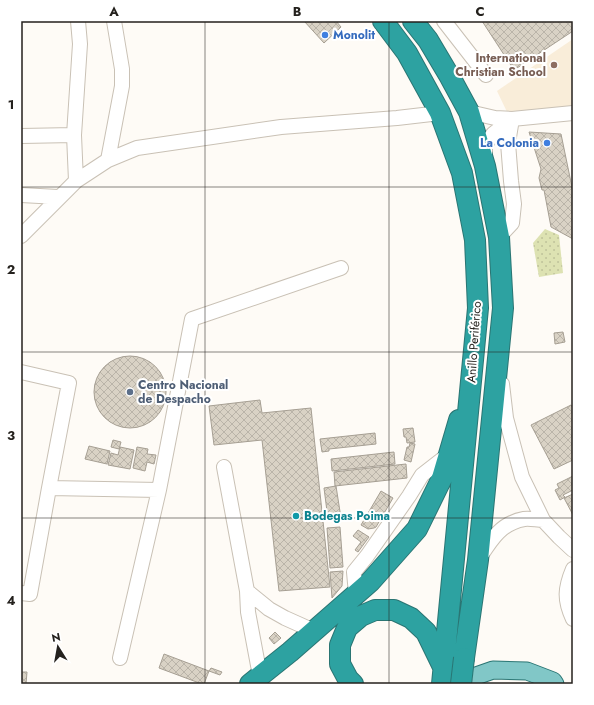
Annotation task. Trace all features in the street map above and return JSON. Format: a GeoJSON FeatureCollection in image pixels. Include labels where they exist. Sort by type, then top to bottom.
{"type":"FeatureCollection","features":[{"type":"Feature","properties":{"kind":"highway","name":"Anillo Periférico"},"geometry":{"type":"LineString","coordinates":[[383,21],[408,53],[440,113],[462,173],[475,240],[478,308],[449,680]]}},
{"type":"Feature","properties":{"kind":"highway","name":"Anillo Periférico"},"geometry":{"type":"LineString","coordinates":[[413,21],[432,46],[469,112],[485,166],[499,237],[502,308],[478,560],[464,658],[449,680]]}},
{"type":"Feature","properties":{"kind":"highway"},"geometry":{"type":"LineString","coordinates":[[255,680],[370,582],[417,529],[442,478],[472,372]]}},
{"type":"Feature","properties":{"kind":"highway"},"geometry":{"type":"LineString","coordinates":[[353,684],[348,679],[340,664],[340,645],[347,628],[360,616],[375,610],[394,610],[411,618],[426,632],[449,680]]}},
{"type":"Feature","properties":{"kind":"main road"},"geometry":{"type":"LineString","coordinates":[[449,680],[493,670],[528,671],[553,681],[556,684]]}},
{"type":"Feature","properties":{"kind":"street"},"geometry":{"type":"LineString","coordinates":[[76,180],[74,135],[80,44],[78,21]]}},
{"type":"Feature","properties":{"kind":"street"},"geometry":{"type":"LineString","coordinates":[[108,160],[122,86],[122,69],[114,21]]}},
{"type":"Feature","properties":{"kind":"street"},"geometry":{"type":"LineString","coordinates":[[444,21],[486,75]]}},
{"type":"Feature","properties":{"kind":"street"},"geometry":{"type":"LineString","coordinates":[[469,112],[495,118],[512,119],[573,113]]}},
{"type":"Feature","properties":{"kind":"street"},"geometry":{"type":"LineString","coordinates":[[21,236],[76,180],[108,160],[137,148],[281,127],[397,118],[440,113]]}},
{"type":"Feature","properties":{"kind":"street"},"geometry":{"type":"LineString","coordinates":[[485,166],[485,145],[493,134],[512,119]]}},
{"type":"Feature","properties":{"kind":"street"},"geometry":{"type":"LineString","coordinates":[[499,237],[512,223],[514,204],[508,143],[512,119]]}},
{"type":"Feature","properties":{"kind":"street"},"geometry":{"type":"LineString","coordinates":[[21,136],[74,135]]}},
{"type":"Feature","properties":{"kind":"street"},"geometry":{"type":"LineString","coordinates":[[21,195],[58,197]]}},
{"type":"Feature","properties":{"kind":"street"},"geometry":{"type":"LineString","coordinates":[[120,658],[159,490],[192,318],[340,268]]}},
{"type":"Feature","properties":{"kind":"street"},"geometry":{"type":"LineString","coordinates":[[498,355],[506,418],[522,478],[543,520],[573,550]]}},
{"type":"Feature","properties":{"kind":"street"},"geometry":{"type":"LineString","coordinates":[[21,372],[70,383],[30,594],[21,593]]}},
{"type":"Feature","properties":{"kind":"street"},"geometry":{"type":"LineString","coordinates":[[224,467],[247,591],[255,680]]}},
{"type":"Feature","properties":{"kind":"street"},"geometry":{"type":"LineString","coordinates":[[49,488],[159,490]]}},
{"type":"Feature","properties":{"kind":"street"},"geometry":{"type":"LineString","coordinates":[[478,560],[493,537],[507,525],[524,519],[543,520]]}},
{"type":"Feature","properties":{"kind":"street"},"geometry":{"type":"LineString","coordinates":[[573,569],[566,591],[567,603],[573,619]]}},
{"type":"Feature","properties":{"kind":"street"},"geometry":{"type":"LineString","coordinates":[[247,591],[269,609],[314,631]]}},
{"type":"Feature","properties":{"kind":"shaded area","name":"International Christian School"},"geometry":{"type":"Polygon","coordinates":[[[573,39],[573,109],[507,112],[497,91],[573,39]]]}},
{"type":"Feature","properties":{"kind":"green space"},"geometry":{"type":"Polygon","coordinates":[[[545,229],[559,235],[563,273],[539,277],[533,243],[545,229]]]}},
{"type":"Feature","properties":{"kind":"building","name":"Monolit"},"geometry":{"type":"Polygon","coordinates":[[[304,21],[336,21],[341,27],[324,43],[304,21]]]}},
{"type":"Feature","properties":{"kind":"building"},"geometry":{"type":"Polygon","coordinates":[[[482,21],[573,21],[573,31],[514,70],[482,21]]]}},
{"type":"Feature","properties":{"kind":"building"},"geometry":{"type":"Polygon","coordinates":[[[529,132],[561,134],[573,192],[573,239],[551,227],[544,190],[542,190],[539,178],[541,169],[529,132]]]}},
{"type":"Feature","properties":{"kind":"building"},"geometry":{"type":"Polygon","coordinates":[[[563,332],[565,342],[555,344],[554,333],[563,332]]]}},
{"type":"Feature","properties":{"kind":"building","name":"Centro Nacional de Despacho"},"geometry":{"type":"Polygon","coordinates":[[[130,356],[150,362],[160,372],[166,392],[160,412],[150,422],[130,428],[110,422],[100,412],[94,392],[100,372],[110,362],[130,356]]]}},
{"type":"Feature","properties":{"kind":"building","name":"Bodegas Poima"},"geometry":{"type":"Polygon","coordinates":[[[260,400],[262,413],[311,408],[330,587],[279,591],[262,440],[214,445],[209,406],[260,400]]]}},
{"type":"Feature","properties":{"kind":"building"},"geometry":{"type":"Polygon","coordinates":[[[571,405],[573,408],[573,460],[554,469],[531,425],[571,405]]]}},
{"type":"Feature","properties":{"kind":"building"},"geometry":{"type":"Polygon","coordinates":[[[413,428],[415,442],[407,443],[406,437],[404,437],[403,429],[413,428]]]}},
{"type":"Feature","properties":{"kind":"building"},"geometry":{"type":"Polygon","coordinates":[[[375,433],[376,444],[329,449],[329,451],[322,452],[320,439],[375,433]]]}},
{"type":"Feature","properties":{"kind":"building"},"geometry":{"type":"Polygon","coordinates":[[[113,440],[121,442],[119,449],[111,447],[113,440]]]}},
{"type":"Feature","properties":{"kind":"building"},"geometry":{"type":"Polygon","coordinates":[[[410,443],[415,444],[411,462],[404,460],[407,447],[409,447],[410,443]]]}},
{"type":"Feature","properties":{"kind":"building"},"geometry":{"type":"Polygon","coordinates":[[[89,446],[110,451],[107,464],[85,459],[89,446]]]}},
{"type":"Feature","properties":{"kind":"building"},"geometry":{"type":"Polygon","coordinates":[[[120,447],[134,450],[130,469],[108,465],[111,453],[118,455],[120,447]]]}},
{"type":"Feature","properties":{"kind":"building"},"geometry":{"type":"Polygon","coordinates":[[[137,447],[148,449],[147,454],[156,455],[154,464],[147,462],[145,471],[133,468],[137,447]]]}},
{"type":"Feature","properties":{"kind":"building"},"geometry":{"type":"Polygon","coordinates":[[[394,452],[395,464],[332,471],[331,459],[394,452]]]}},
{"type":"Feature","properties":{"kind":"building"},"geometry":{"type":"Polygon","coordinates":[[[406,464],[407,478],[335,486],[334,472],[406,464]]]}},
{"type":"Feature","properties":{"kind":"building"},"geometry":{"type":"Polygon","coordinates":[[[573,476],[573,490],[563,495],[565,497],[560,500],[555,490],[559,488],[557,484],[573,476]]]}},
{"type":"Feature","properties":{"kind":"building"},"geometry":{"type":"Polygon","coordinates":[[[336,486],[341,518],[328,519],[324,488],[336,486]]]}},
{"type":"Feature","properties":{"kind":"building"},"geometry":{"type":"Polygon","coordinates":[[[381,491],[393,498],[376,527],[368,529],[361,525],[381,491]]]}},
{"type":"Feature","properties":{"kind":"building"},"geometry":{"type":"Polygon","coordinates":[[[573,494],[573,515],[564,498],[573,494]]]}},
{"type":"Feature","properties":{"kind":"building"},"geometry":{"type":"Polygon","coordinates":[[[340,527],[343,567],[330,568],[327,528],[340,527]]]}},
{"type":"Feature","properties":{"kind":"building"},"geometry":{"type":"Polygon","coordinates":[[[358,530],[369,537],[358,552],[355,550],[361,542],[353,536],[358,530]]]}},
{"type":"Feature","properties":{"kind":"building"},"geometry":{"type":"Polygon","coordinates":[[[343,571],[342,586],[332,598],[330,572],[343,571]]]}},
{"type":"Feature","properties":{"kind":"building"},"geometry":{"type":"Polygon","coordinates":[[[275,632],[281,638],[274,644],[269,638],[275,632]]]}},
{"type":"Feature","properties":{"kind":"building"},"geometry":{"type":"Polygon","coordinates":[[[164,654],[209,671],[204,684],[159,668],[164,654]]]}},
{"type":"Feature","properties":{"kind":"building"},"geometry":{"type":"Polygon","coordinates":[[[211,668],[222,672],[220,675],[209,671],[211,668]]]}},
{"type":"Feature","properties":{"kind":"building"},"geometry":{"type":"Polygon","coordinates":[[[21,672],[27,672],[26,684],[21,684],[21,672]]]}},
{"type":"Feature","properties":{"kind":"place","name":"Monolit"},"geometry":{"type":"Point","coordinates":[325,35]}},
{"type":"Feature","properties":{"kind":"place","name":"International Christian School"},"geometry":{"type":"Point","coordinates":[554,65]}},
{"type":"Feature","properties":{"kind":"place","name":"La Colonia"},"geometry":{"type":"Point","coordinates":[547,143]}},
{"type":"Feature","properties":{"kind":"place","name":"Centro Nacional de Despacho"},"geometry":{"type":"Point","coordinates":[130,392]}},
{"type":"Feature","properties":{"kind":"place","name":"Bodegas Poima"},"geometry":{"type":"Point","coordinates":[296,516]}}]}
